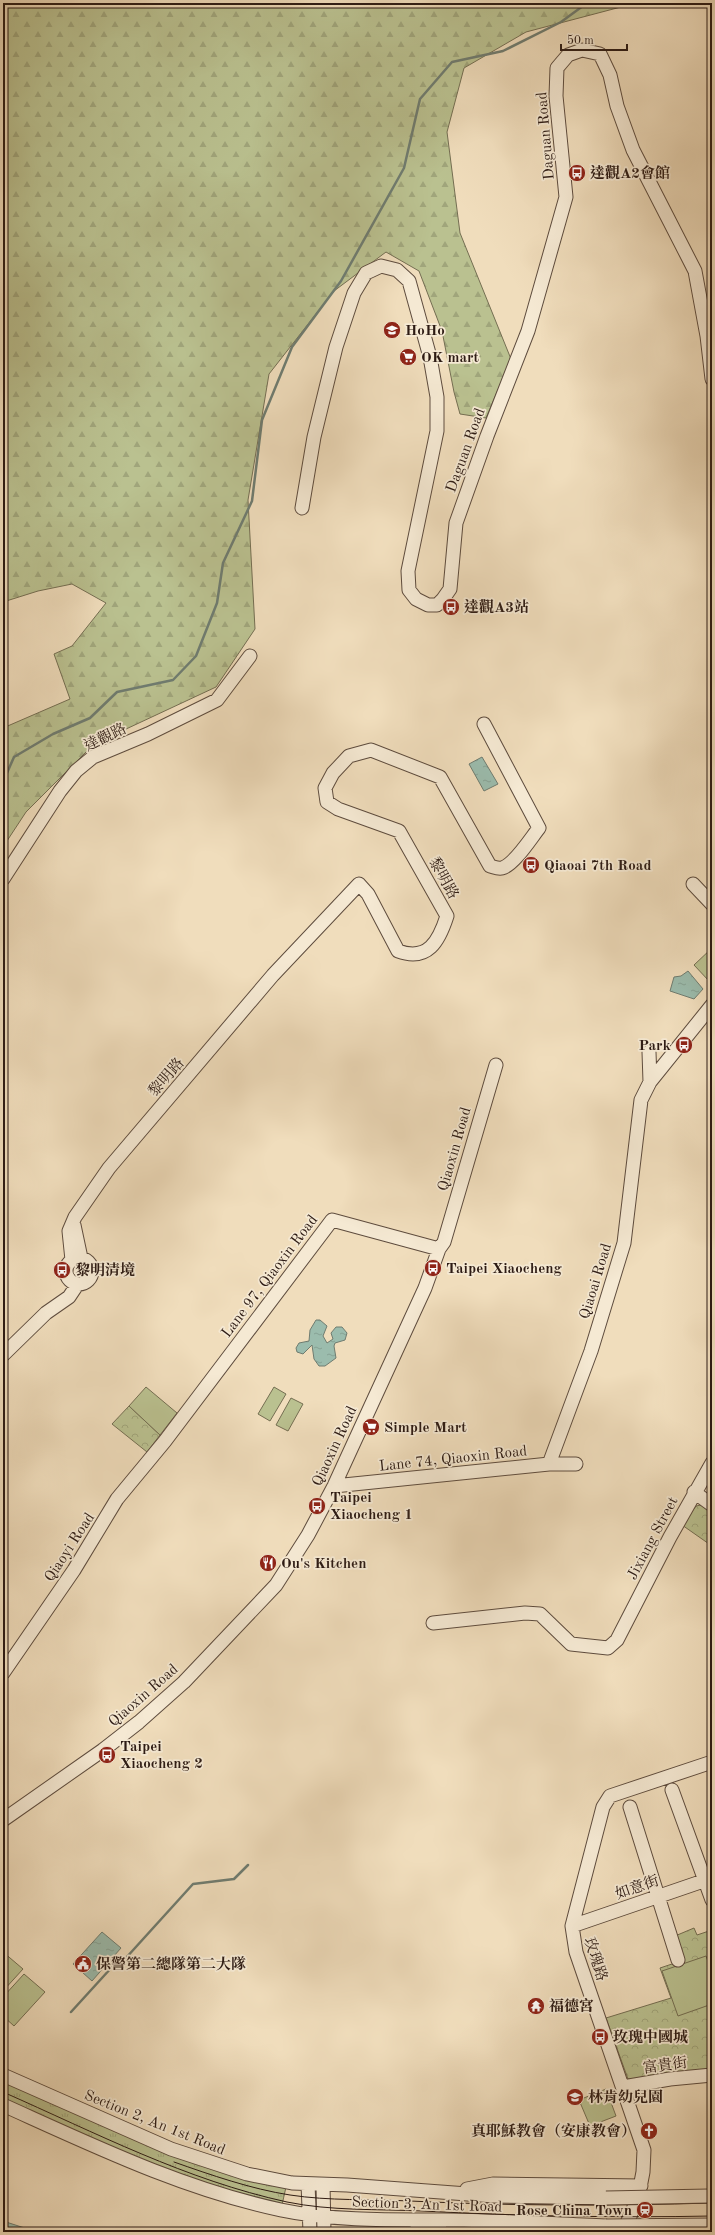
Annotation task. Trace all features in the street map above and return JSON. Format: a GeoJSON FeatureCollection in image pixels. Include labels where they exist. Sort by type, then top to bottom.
{"type":"FeatureCollection","features":[{"type":"Feature","properties":{"kind":"street","name":"Daguan Road"},"geometry":{"type":"LineString","coordinates":[[302,508],[314,437],[336,347],[354,293],[366,273],[381,266],[397,270],[409,281],[430,357],[437,397],[437,431],[408,571],[409,590],[416,599],[428,605],[437,605],[450,589],[456,523],[486,436],[528,331],[566,197],[556,96],[558,68],[568,55],[582,50],[600,54],[610,75],[617,106],[633,150],[695,271],[707,336],[712,379]]}},
{"type":"Feature","properties":{"kind":"street","name":"達觀路"},"geometry":{"type":"LineString","coordinates":[[3,880],[60,791],[76,771],[93,757],[154,731],[217,700],[250,656]]}},
{"type":"Feature","properties":{"kind":"street","name":"黎明路"},"geometry":{"type":"LineString","coordinates":[[3,1355],[46,1313],[59,1304],[73,1283],[66,1272],[68,1263],[77,1259],[69,1231],[75,1216],[109,1168],[273,975],[359,884],[368,894],[398,951],[410,955],[422,953],[431,947],[441,935],[447,916],[399,830],[338,809],[327,802],[325,788],[334,773],[349,756],[371,750],[440,777],[490,866],[503,868],[515,858],[539,828],[484,724]]}},
{"type":"Feature","properties":{"kind":"street"},"geometry":{"type":"LineString","coordinates":[[693,884],[712,904]]}},
{"type":"Feature","properties":{"kind":"street","name":"Qiaoai Road"},"geometry":{"type":"LineString","coordinates":[[549,1464],[591,1351],[624,1243],[641,1100],[650,1082],[712,1005]]}},
{"type":"Feature","properties":{"kind":"street"},"geometry":{"type":"LineString","coordinates":[[649,1052],[650,1082]]}},
{"type":"Feature","properties":{"kind":"street","name":"Qiaoxin Road"},"geometry":{"type":"LineString","coordinates":[[3,1820],[103,1750],[139,1722],[184,1682],[276,1585],[308,1535],[334,1486],[425,1288],[439,1249],[444,1242],[496,1065]]}},
{"type":"Feature","properties":{"kind":"street","name":"Lane 97, Qiaoxin Road"},"geometry":{"type":"LineString","coordinates":[[165,1440],[332,1220],[439,1249]]}},
{"type":"Feature","properties":{"kind":"street"},"geometry":{"type":"LineString","coordinates":[[73,1283],[88,1282],[92,1275],[91,1264],[77,1259]]}},
{"type":"Feature","properties":{"kind":"street","name":"Qiaoyi Road"},"geometry":{"type":"LineString","coordinates":[[3,1673],[74,1570],[117,1499],[165,1440]]}},
{"type":"Feature","properties":{"kind":"street","name":"Jixiang Street"},"geometry":{"type":"LineString","coordinates":[[433,1623],[525,1613],[540,1614],[571,1644],[608,1648],[617,1640],[694,1492],[712,1463]]}},
{"type":"Feature","properties":{"kind":"street","name":"Lane 74, Qiaoxin Road"},"geometry":{"type":"LineString","coordinates":[[334,1486],[549,1464],[576,1464]]}},
{"type":"Feature","properties":{"kind":"street"},"geometry":{"type":"LineString","coordinates":[[694,1492],[712,1505]]}},
{"type":"Feature","properties":{"kind":"street","name":"玫瑰路"},"geometry":{"type":"LineString","coordinates":[[623,2231],[638,2198],[641,2186],[644,2150],[576,1952],[572,1926],[603,1807],[610,1796],[712,1762]]}},
{"type":"Feature","properties":{"kind":"street"},"geometry":{"type":"LineString","coordinates":[[672,1790],[708,1879],[712,1900]]}},
{"type":"Feature","properties":{"kind":"street"},"geometry":{"type":"LineString","coordinates":[[630,1807],[678,1960]]}},
{"type":"Feature","properties":{"kind":"street","name":"如意街"},"geometry":{"type":"LineString","coordinates":[[572,1926],[708,1879]]}},
{"type":"Feature","properties":{"kind":"street","name":"Section 2, An 1st Road"},"geometry":{"type":"LineString","coordinates":[[3,2075],[125,2130],[207,2162],[247,2174],[292,2183],[323,2185]]}},
{"type":"Feature","properties":{"kind":"street","name":"富貴街"},"geometry":{"type":"LineString","coordinates":[[623,2087],[670,2079],[712,2076]]}},
{"type":"Feature","properties":{"kind":"street"},"geometry":{"type":"LineString","coordinates":[[3,2105],[114,2155],[200,2188],[274,2208],[309,2214]]}},
{"type":"Feature","properties":{"kind":"street"},"geometry":{"type":"LineString","coordinates":[[308,2184],[310,2232]]}},
{"type":"Feature","properties":{"kind":"street"},"geometry":{"type":"LineString","coordinates":[[452,2192],[493,2184],[641,2186]]}},
{"type":"Feature","properties":{"kind":"street"},"geometry":{"type":"LineString","coordinates":[[323,2185],[324,2232]]}},
{"type":"Feature","properties":{"kind":"street","name":"Section 3, An 1st Road"},"geometry":{"type":"LineString","coordinates":[[323,2185],[452,2192],[494,2196],[606,2198],[711,2196]]}},
{"type":"Feature","properties":{"kind":"street","name":"Section 3, An 1st Road"},"geometry":{"type":"LineString","coordinates":[[309,2214],[399,2222],[444,2220],[607,2229],[712,2225]]}},
{"type":"Feature","properties":{"kind":"street"},"geometry":{"type":"LineString","coordinates":[[399,2222],[442,2232]]}},
{"type":"Feature","properties":{"kind":"street"},"geometry":{"type":"LineString","coordinates":[[607,2229],[623,2231],[712,2229]]}},
{"type":"Feature","properties":{"kind":"green space"},"geometry":{"type":"Polygon","coordinates":[[[3,3],[636,3],[526,32],[464,68],[447,132],[460,233],[511,359],[486,418],[460,414],[454,392],[442,331],[419,271],[386,252],[334,291],[269,374],[248,500],[255,629],[216,687],[94,744],[26,812],[3,847],[3,728],[70,699],[54,654],[72,646],[106,603],[72,584],[38,591],[3,602],[3,3]]]}},
{"type":"Feature","properties":{"kind":"green space"},"geometry":{"type":"Polygon","coordinates":[[[712,948],[712,978],[709,981],[694,965],[712,948]]]}},
{"type":"Feature","properties":{"kind":"green space"},"geometry":{"type":"Polygon","coordinates":[[[146,1387],[177,1413],[160,1435],[129,1406],[146,1387]]]}},
{"type":"Feature","properties":{"kind":"green space"},"geometry":{"type":"Polygon","coordinates":[[[274,1387],[286,1394],[270,1421],[258,1414],[274,1387]]]}},
{"type":"Feature","properties":{"kind":"green space"},"geometry":{"type":"Polygon","coordinates":[[[291,1398],[303,1404],[288,1431],[276,1425],[291,1398]]]}},
{"type":"Feature","properties":{"kind":"green space"},"geometry":{"type":"Polygon","coordinates":[[[129,1406],[160,1435],[147,1452],[112,1424],[129,1406]]]}},
{"type":"Feature","properties":{"kind":"green space"},"geometry":{"type":"Polygon","coordinates":[[[701,1505],[712,1511],[712,1546],[682,1525],[696,1506],[701,1505]]]}},
{"type":"Feature","properties":{"kind":"green space"},"geometry":{"type":"Polygon","coordinates":[[[694,1928],[697,1935],[712,1930],[712,2070],[639,2080],[628,2079],[606,2018],[671,1998],[660,1968],[684,1960],[675,1936],[694,1928]]]}},
{"type":"Feature","properties":{"kind":"green space"},"geometry":{"type":"Polygon","coordinates":[[[3,1952],[23,1969],[3,1991],[3,1952]]]}},
{"type":"Feature","properties":{"kind":"green space"},"geometry":{"type":"Polygon","coordinates":[[[706,1956],[712,1973],[712,2004],[678,2016],[662,1971],[706,1956]]]}},
{"type":"Feature","properties":{"kind":"green space"},"geometry":{"type":"Polygon","coordinates":[[[24,1974],[45,1992],[14,2026],[3,2016],[3,1997],[24,1974]]]}},
{"type":"Feature","properties":{"kind":"green space"},"geometry":{"type":"Polygon","coordinates":[[[3,2080],[286,2187],[282,2205],[241,2195],[165,2170],[3,2100],[3,2080]]]}},
{"type":"Feature","properties":{"kind":"green space"},"geometry":{"type":"Polygon","coordinates":[[[606,2089],[616,2116],[590,2126],[579,2100],[606,2089]]]}},
{"type":"Feature","properties":{"kind":"water"},"geometry":{"type":"Polygon","coordinates":[[[482,757],[498,784],[484,791],[469,764],[482,757]]]}},
{"type":"Feature","properties":{"kind":"water"},"geometry":{"type":"Polygon","coordinates":[[[688,971],[703,989],[694,999],[670,991],[674,977],[681,976],[688,971]]]}},
{"type":"Feature","properties":{"kind":"water"},"geometry":{"type":"Polygon","coordinates":[[[316,1320],[320,1320],[327,1326],[323,1336],[327,1343],[333,1339],[331,1333],[336,1327],[342,1327],[347,1333],[345,1340],[335,1343],[336,1358],[325,1366],[319,1366],[314,1359],[312,1345],[303,1354],[297,1352],[296,1348],[299,1343],[309,1341],[310,1330],[316,1320]]]}},
{"type":"Feature","properties":{"kind":"water"},"geometry":{"type":"Polygon","coordinates":[[[102,1932],[121,1948],[92,1981],[73,1964],[102,1932]]]}},
{"type":"Feature","properties":{"kind":"water"},"geometry":{"type":"Polygon","coordinates":[[[3,2221],[37,2232],[3,2232],[3,2221]]]}},
{"type":"Feature","properties":{"kind":"waterway"},"geometry":{"type":"LineString","coordinates":[[3,782],[14,757],[53,734],[90,718],[117,692],[173,680],[196,656],[217,603],[223,563],[252,501],[262,420],[292,347],[341,281],[404,168],[420,99],[452,62],[503,51],[561,22],[587,3]]}},
{"type":"Feature","properties":{"kind":"waterway"},"geometry":{"type":"LineString","coordinates":[[71,2012],[112,1967],[125,1959],[193,1884],[234,1879],[248,1865]]}},
{"type":"Feature","properties":{"kind":"tram line"},"geometry":{"type":"LineString","coordinates":[[3,2092],[107,2139],[177,2168],[250,2193],[303,2205],[354,2209],[603,2217],[712,2216]]}},
{"type":"Feature","properties":{"kind":"tram line"},"geometry":{"type":"LineString","coordinates":[[174,2162],[217,2177],[246,2185],[305,2197],[350,2200],[395,2200],[523,2205],[712,2203]]}},
{"type":"Feature","properties":{"kind":"place","name":"達觀A2會館"},"geometry":{"type":"Point","coordinates":[577,173]}},
{"type":"Feature","properties":{"kind":"place","name":"HoHo"},"geometry":{"type":"Point","coordinates":[392,330]}},
{"type":"Feature","properties":{"kind":"place","name":"OK mart"},"geometry":{"type":"Point","coordinates":[408,357]}},
{"type":"Feature","properties":{"kind":"place","name":"達觀A3站"},"geometry":{"type":"Point","coordinates":[451,607]}},
{"type":"Feature","properties":{"kind":"place","name":"Qiaoai 7th Road"},"geometry":{"type":"Point","coordinates":[531,865]}},
{"type":"Feature","properties":{"kind":"place","name":"Park"},"geometry":{"type":"Point","coordinates":[684,1045]}},
{"type":"Feature","properties":{"kind":"place","name":"Taipei Xiaocheng"},"geometry":{"type":"Point","coordinates":[433,1268]}},
{"type":"Feature","properties":{"kind":"place","name":"黎明清境"},"geometry":{"type":"Point","coordinates":[62,1270]}},
{"type":"Feature","properties":{"kind":"place","name":"Simple Mart"},"geometry":{"type":"Point","coordinates":[371,1427]}},
{"type":"Feature","properties":{"kind":"place","name":"Taipei Xiaocheng 1"},"geometry":{"type":"Point","coordinates":[317,1506]}},
{"type":"Feature","properties":{"kind":"place","name":"Ou's Kitchen"},"geometry":{"type":"Point","coordinates":[268,1563]}},
{"type":"Feature","properties":{"kind":"place","name":"Taipei Xiaocheng 2"},"geometry":{"type":"Point","coordinates":[107,1755]}},
{"type":"Feature","properties":{"kind":"place","name":"保警第二總隊第二大隊"},"geometry":{"type":"Point","coordinates":[83,1964]}},
{"type":"Feature","properties":{"kind":"place","name":"福德宮"},"geometry":{"type":"Point","coordinates":[536,2006]}},
{"type":"Feature","properties":{"kind":"place","name":"玫瑰中國城"},"geometry":{"type":"Point","coordinates":[600,2037]}},
{"type":"Feature","properties":{"kind":"place","name":"林肯幼兒園"},"geometry":{"type":"Point","coordinates":[575,2097]}},
{"type":"Feature","properties":{"kind":"place","name":"真耶穌教會（安康教會）"},"geometry":{"type":"Point","coordinates":[649,2131]}},
{"type":"Feature","properties":{"kind":"place","name":"Rose China Town"},"geometry":{"type":"Point","coordinates":[645,2210]}}]}
